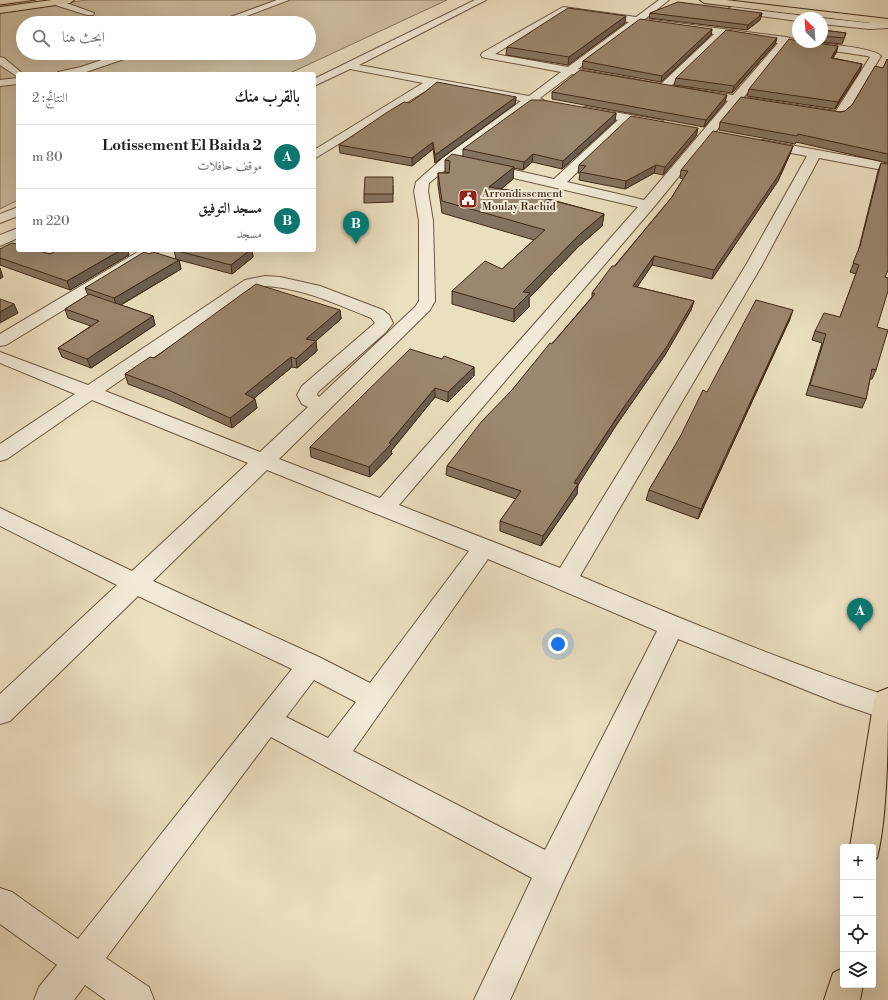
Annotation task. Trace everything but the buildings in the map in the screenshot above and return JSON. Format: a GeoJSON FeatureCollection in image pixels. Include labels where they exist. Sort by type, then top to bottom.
{"type":"FeatureCollection","features":[{"type":"Feature","properties":{"kind":"main road"},"geometry":{"type":"LineString","coordinates":[[0,1],[7,0]]}},
{"type":"Feature","properties":{"kind":"main road"},"geometry":{"type":"LineString","coordinates":[[0,10],[70,0]]}},
{"type":"Feature","properties":{"kind":"main road"},"geometry":{"type":"LineString","coordinates":[[732,0],[888,18]]}},
{"type":"Feature","properties":{"kind":"main road"},"geometry":{"type":"LineString","coordinates":[[702,3],[888,23]]}},
{"type":"Feature","properties":{"kind":"main road"},"geometry":{"type":"LineString","coordinates":[[866,844],[888,704]]}},
{"type":"Feature","properties":{"kind":"main road"},"geometry":{"type":"LineString","coordinates":[[842,1000],[844,988]]}},
{"type":"Feature","properties":{"kind":"street"},"geometry":{"type":"LineString","coordinates":[[239,16],[285,0]]}},
{"type":"Feature","properties":{"kind":"street"},"geometry":{"type":"LineString","coordinates":[[316,82],[482,0]]}},
{"type":"Feature","properties":{"kind":"street"},"geometry":{"type":"LineString","coordinates":[[0,712],[422,310],[427,301],[426,221],[421,192],[423,182],[462,163],[529,99],[663,1]]}},
{"type":"Feature","properties":{"kind":"street"},"geometry":{"type":"LineString","coordinates":[[55,2],[90,13]]}},
{"type":"Feature","properties":{"kind":"street"},"geometry":{"type":"LineString","coordinates":[[702,3],[792,17]]}},
{"type":"Feature","properties":{"kind":"street"},"geometry":{"type":"LineString","coordinates":[[563,10],[640,19],[722,32],[786,40],[869,53],[876,56],[842,112],[838,115],[663,88],[486,55],[563,10]]}},
{"type":"Feature","properties":{"kind":"street"},"geometry":{"type":"LineString","coordinates":[[828,22],[870,26],[888,23]]}},
{"type":"Feature","properties":{"kind":"street"},"geometry":{"type":"LineString","coordinates":[[663,88],[722,32]]}},
{"type":"Feature","properties":{"kind":"street"},"geometry":{"type":"LineString","coordinates":[[383,509],[648,205],[709,133],[735,98],[786,40]]}},
{"type":"Feature","properties":{"kind":"street"},"geometry":{"type":"LineString","coordinates":[[0,60],[16,72]]}},
{"type":"Feature","properties":{"kind":"street"},"geometry":{"type":"LineString","coordinates":[[72,72],[112,60]]}},
{"type":"Feature","properties":{"kind":"street"},"geometry":{"type":"LineString","coordinates":[[349,66],[552,104]]}},
{"type":"Feature","properties":{"kind":"street"},"geometry":{"type":"LineString","coordinates":[[316,154],[434,81]]}},
{"type":"Feature","properties":{"kind":"street"},"geometry":{"type":"LineString","coordinates":[[0,83],[16,82]]}},
{"type":"Feature","properties":{"kind":"street"},"geometry":{"type":"LineString","coordinates":[[574,108],[671,126]]}},
{"type":"Feature","properties":{"kind":"street"},"geometry":{"type":"LineString","coordinates":[[558,183],[627,118]]}},
{"type":"Feature","properties":{"kind":"street"},"geometry":{"type":"LineString","coordinates":[[754,142],[888,167]]}},
{"type":"Feature","properties":{"kind":"street"},"geometry":{"type":"LineString","coordinates":[[565,580],[754,265],[815,153]]}},
{"type":"Feature","properties":{"kind":"street"},"geometry":{"type":"LineString","coordinates":[[462,163],[558,183],[648,205]]}},
{"type":"Feature","properties":{"kind":"street"},"geometry":{"type":"LineString","coordinates":[[0,220],[16,212]]}},
{"type":"Feature","properties":{"kind":"street"},"geometry":{"type":"LineString","coordinates":[[0,241],[16,233]]}},
{"type":"Feature","properties":{"kind":"street"},"geometry":{"type":"LineString","coordinates":[[0,341],[149,252]]}},
{"type":"Feature","properties":{"kind":"street"},"geometry":{"type":"LineString","coordinates":[[0,454],[251,283],[271,279],[288,281],[377,314],[383,319],[384,323],[380,328],[309,390],[307,396],[309,400],[322,406]]}},
{"type":"Feature","properties":{"kind":"street"},"geometry":{"type":"LineString","coordinates":[[0,357],[483,549],[565,580],[672,626],[848,695],[888,704]]}},
{"type":"Feature","properties":{"kind":"street"},"geometry":{"type":"LineString","coordinates":[[0,516],[136,584],[310,665],[374,698]]}},
{"type":"Feature","properties":{"kind":"street"},"geometry":{"type":"LineString","coordinates":[[333,755],[483,549]]}},
{"type":"Feature","properties":{"kind":"street"},"geometry":{"type":"LineString","coordinates":[[492,1000],[552,870],[672,626]]}},
{"type":"Feature","properties":{"kind":"street"},"geometry":{"type":"LineString","coordinates":[[52,1000],[83,962],[310,665]]}},
{"type":"Feature","properties":{"kind":"street"},"geometry":{"type":"LineString","coordinates":[[268,721],[552,870]]}},
{"type":"Feature","properties":{"kind":"street"},"geometry":{"type":"LineString","coordinates":[[0,904],[136,1000]]}},
{"type":"Feature","properties":{"kind":"shaded area"},"geometry":{"type":"Polygon","coordinates":[[[87,0],[447,0],[292,72],[16,72],[16,201],[0,209],[0,12],[87,0]]]}},
{"type":"Feature","properties":{"kind":"tram line"},"geometry":{"type":"LineString","coordinates":[[0,5],[36,0]]}},
{"type":"Feature","properties":{"kind":"place","name":"Arrondissement Moulay Rachid"},"geometry":{"type":"Point","coordinates":[468,199]}},
{"type":"Feature","properties":{"kind":"place","name":"مسجد التوفيق"},"geometry":{"type":"Point","coordinates":[356,244]}},
{"type":"Feature","properties":{"kind":"place","name":"Lotissement El Baida 2"},"geometry":{"type":"Point","coordinates":[860,631]}}]}
